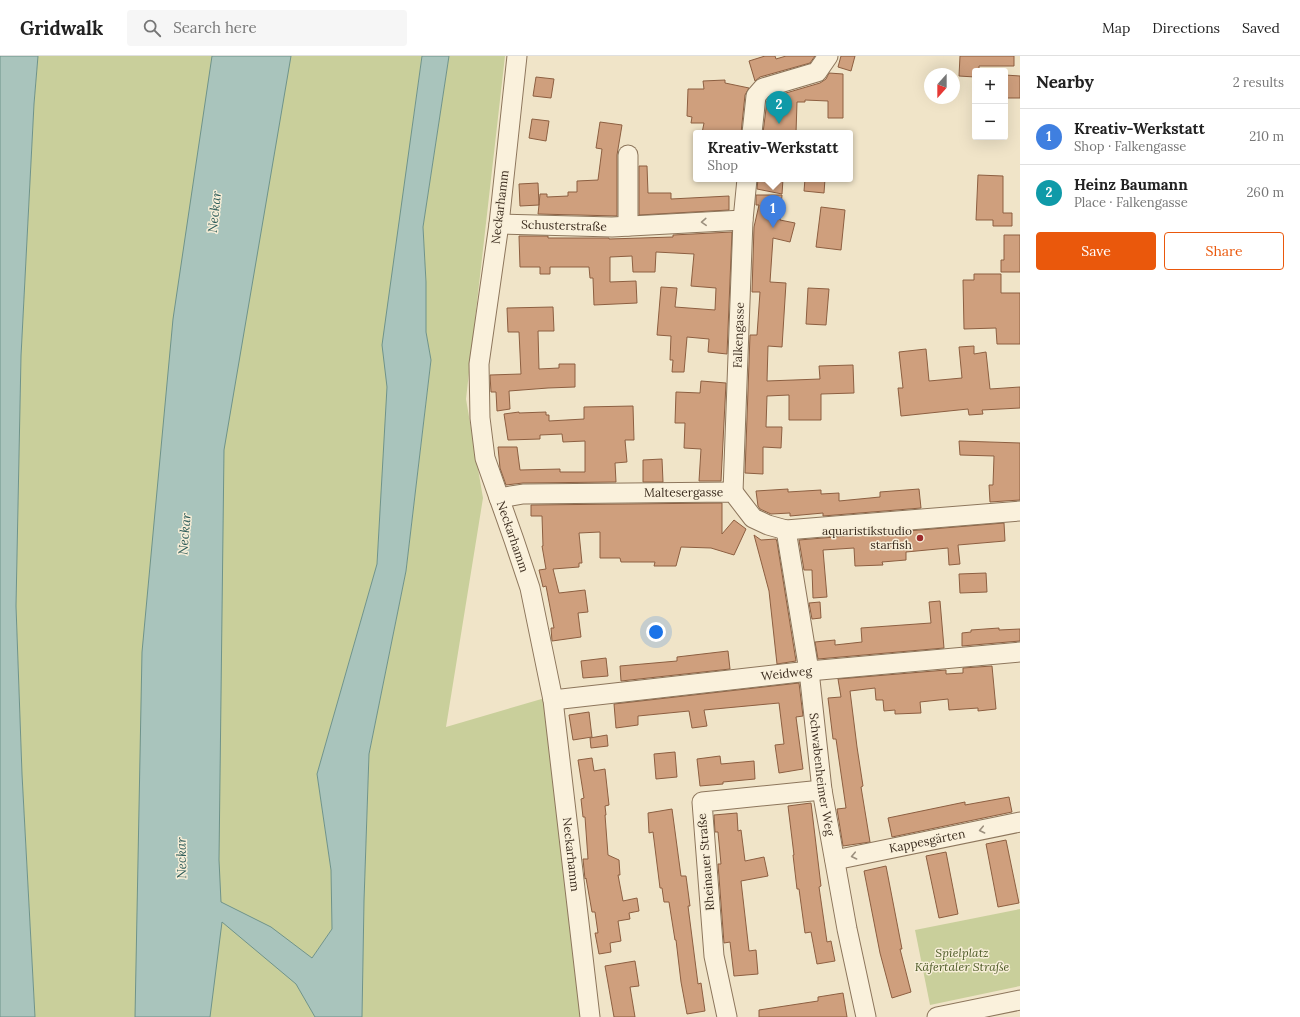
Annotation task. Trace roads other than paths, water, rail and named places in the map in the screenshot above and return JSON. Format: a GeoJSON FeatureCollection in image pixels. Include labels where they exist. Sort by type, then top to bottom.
{"type":"FeatureCollection","features":[{"type":"Feature","properties":{"kind":"street","name":"Neckarhamm"},"geometry":{"type":"LineString","coordinates":[[517,56],[499,224],[480,364],[480,418],[485,458],[530,588],[554,700],[590,1017]]}},
{"type":"Feature","properties":{"kind":"street"},"geometry":{"type":"LineString","coordinates":[[752,130],[756,96],[763,88],[817,72],[828,56]]}},
{"type":"Feature","properties":{"kind":"street"},"geometry":{"type":"LineString","coordinates":[[628,155],[628,226]]}},
{"type":"Feature","properties":{"kind":"street","name":"Falkengasse"},"geometry":{"type":"LineString","coordinates":[[733,492],[743,220],[747,182]]}},
{"type":"Feature","properties":{"kind":"street","name":"Schusterstraße"},"geometry":{"type":"LineString","coordinates":[[499,224],[612,227],[743,220]]}},
{"type":"Feature","properties":{"kind":"street","name":"Maltesergasse"},"geometry":{"type":"LineString","coordinates":[[499,498],[524,494],[733,492],[753,518],[768,525],[786,530],[1020,511]]}},
{"type":"Feature","properties":{"kind":"street","name":"Schwabenheimer Weg"},"geometry":{"type":"LineString","coordinates":[[786,530],[809,671],[822,790],[847,929],[866,1017]]}},
{"type":"Feature","properties":{"kind":"street","name":"Weidweg"},"geometry":{"type":"LineString","coordinates":[[554,700],[809,671],[1020,652]]}},
{"type":"Feature","properties":{"kind":"street","name":"Rheinauer Straße"},"geometry":{"type":"LineString","coordinates":[[727,1017],[714,956],[702,802],[822,790]]}},
{"type":"Feature","properties":{"kind":"street","name":"Kappesgärten"},"geometry":{"type":"LineString","coordinates":[[834,860],[1020,822]]}},
{"type":"Feature","properties":{"kind":"street"},"geometry":{"type":"LineString","coordinates":[[937,1017],[1020,1000]]}},
{"type":"Feature","properties":{"kind":"water"},"geometry":{"type":"Polygon","coordinates":[[[0,56],[38,56],[34,104],[21,356],[16,606],[22,774],[35,1017],[0,1017],[0,56]]]}},
{"type":"Feature","properties":{"kind":"water","name":"Neckar"},"geometry":{"type":"Polygon","coordinates":[[[212,56],[291,56],[224,450],[219,860],[221,902],[271,927],[312,958],[332,929],[331,870],[317,774],[377,564],[387,387],[382,345],[422,56],[449,56],[423,227],[426,282],[426,332],[431,360],[406,571],[369,754],[362,1017],[315,1017],[296,984],[222,922],[210,1017],[135,1017],[142,652],[173,319],[212,56]]]}},
{"type":"Feature","properties":{"kind":"place","name":"Heinz Baumann"},"geometry":{"type":"Point","coordinates":[779,124]}},
{"type":"Feature","properties":{"kind":"place","name":"Kreativ-Werkstatt"},"geometry":{"type":"Point","coordinates":[773,228]}},
{"type":"Feature","properties":{"kind":"place","name":"aquaristikstudio starfish"},"geometry":{"type":"Point","coordinates":[920,538]}},
{"type":"Feature","properties":{"kind":"park label","name":"Spielplatz Käfertaler Straße"},"geometry":{"type":"Point","coordinates":[962,960]}}]}
